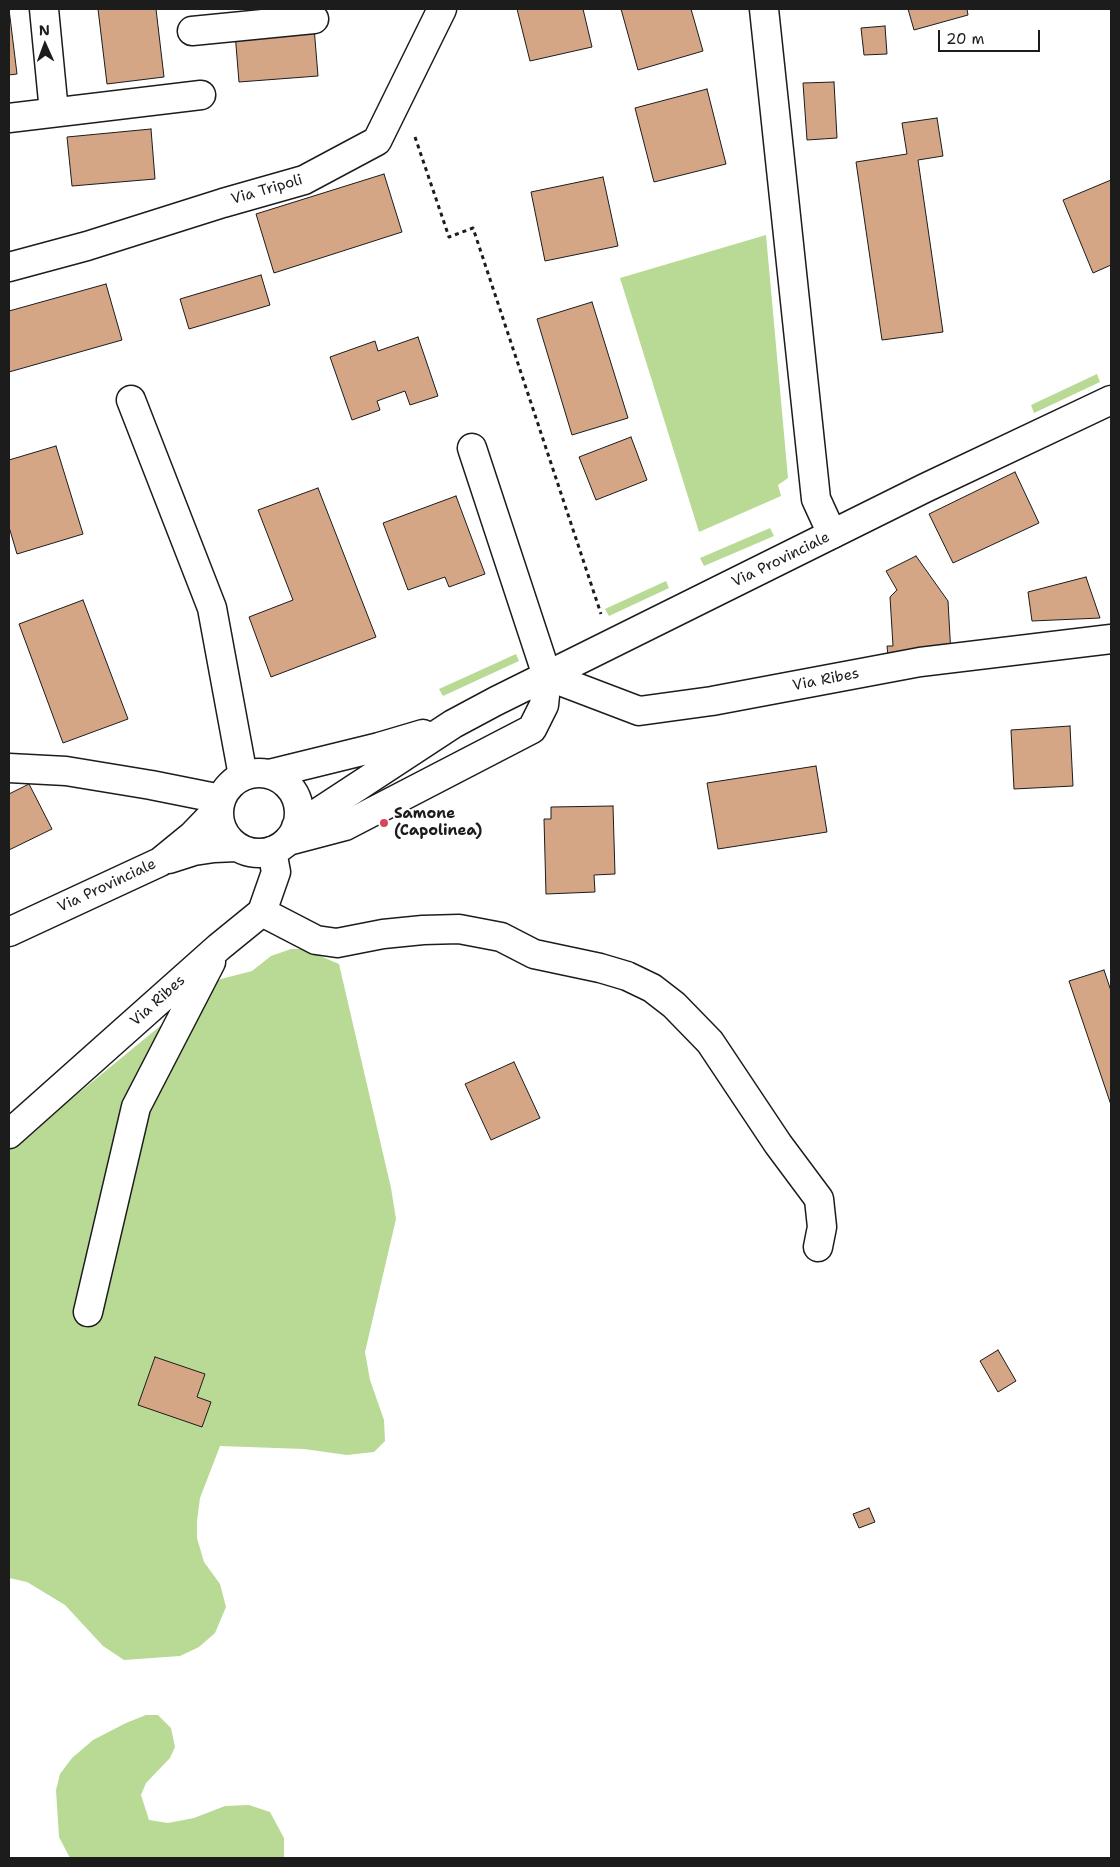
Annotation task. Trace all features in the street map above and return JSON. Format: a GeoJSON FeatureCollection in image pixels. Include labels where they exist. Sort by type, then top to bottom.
{"type":"FeatureCollection","features":[{"type":"Feature","properties":{"kind":"street"},"geometry":{"type":"LineString","coordinates":[[44,9],[54,112]]}},
{"type":"Feature","properties":{"kind":"street","name":"Via Tripoli"},"geometry":{"type":"LineString","coordinates":[[9,266],[87,246],[223,203],[304,180],[377,141],[442,9]]}},
{"type":"Feature","properties":{"kind":"street"},"geometry":{"type":"LineString","coordinates":[[764,9],[816,499],[832,534]]}},
{"type":"Feature","properties":{"kind":"street"},"geometry":{"type":"LineString","coordinates":[[192,31],[314,19]]}},
{"type":"Feature","properties":{"kind":"street"},"geometry":{"type":"LineString","coordinates":[[9,118],[200,95]]}},
{"type":"Feature","properties":{"kind":"street"},"geometry":{"type":"LineString","coordinates":[[131,400],[212,608],[256,775]]}},
{"type":"Feature","properties":{"kind":"street","name":"Via Provinciale"},"geometry":{"type":"LineString","coordinates":[[286,840],[453,724],[925,488],[1111,400]]}},
{"type":"Feature","properties":{"kind":"street"},"geometry":{"type":"LineString","coordinates":[[472,448],[547,676],[544,705],[532,729],[345,826],[286,840],[259,853],[237,847],[224,834],[218,818],[220,803],[230,786],[256,775],[280,779],[295,795],[299,817],[286,840],[262,912],[316,940],[337,943],[383,934],[423,930],[459,929],[493,935],[501,937],[534,954],[600,968],[627,976],[652,988],[674,1005],[710,1042],[778,1144],[819,1199],[822,1227],[818,1247]]}},
{"type":"Feature","properties":{"kind":"street","name":"Via Ribes"},"geometry":{"type":"LineString","coordinates":[[547,676],[640,711],[712,701],[920,662],[1111,639]]}},
{"type":"Feature","properties":{"kind":"street","name":"Via Provinciale"},"geometry":{"type":"LineString","coordinates":[[256,775],[379,747],[453,724]]}},
{"type":"Feature","properties":{"kind":"street"},"geometry":{"type":"LineString","coordinates":[[9,768],[66,772],[220,803]]}},
{"type":"Feature","properties":{"kind":"street","name":"Via Provinciale"},"geometry":{"type":"LineString","coordinates":[[9,932],[160,862],[193,835],[220,803]]}},
{"type":"Feature","properties":{"kind":"street"},"geometry":{"type":"LineString","coordinates":[[160,862],[194,851],[237,847]]}},
{"type":"Feature","properties":{"kind":"street","name":"Via Ribes"},"geometry":{"type":"LineString","coordinates":[[9,1134],[219,947],[262,912]]}},
{"type":"Feature","properties":{"kind":"street"},"geometry":{"type":"LineString","coordinates":[[88,1312],[136,1107],[219,947]]}},
{"type":"Feature","properties":{"kind":"path"},"geometry":{"type":"LineString","coordinates":[[400,94],[450,237],[473,228],[610,644]]}},
{"type":"Feature","properties":{"kind":"green space"},"geometry":{"type":"Polygon","coordinates":[[[766,235],[788,478],[778,485],[781,496],[699,532],[620,278],[766,235]]]}},
{"type":"Feature","properties":{"kind":"green space"},"geometry":{"type":"Polygon","coordinates":[[[1097,374],[1100,382],[1034,413],[1031,405],[1097,374]]]}},
{"type":"Feature","properties":{"kind":"green space"},"geometry":{"type":"Polygon","coordinates":[[[770,528],[774,536],[704,566],[700,558],[770,528]]]}},
{"type":"Feature","properties":{"kind":"green space"},"geometry":{"type":"Polygon","coordinates":[[[666,581],[669,588],[609,616],[605,609],[666,581]]]}},
{"type":"Feature","properties":{"kind":"green space"},"geometry":{"type":"Polygon","coordinates":[[[516,654],[519,661],[443,696],[439,689],[516,654]]]}},
{"type":"Feature","properties":{"kind":"green space"},"geometry":{"type":"Polygon","coordinates":[[[291,949],[304,949],[339,964],[391,1188],[396,1219],[365,1352],[370,1380],[384,1420],[385,1441],[374,1452],[347,1455],[304,1449],[220,1446],[200,1498],[197,1521],[197,1538],[204,1562],[220,1584],[226,1607],[215,1633],[199,1647],[180,1656],[124,1660],[103,1646],[65,1605],[27,1582],[9,1578],[9,1150],[203,991],[221,979],[252,971],[271,956],[291,949]]]}},
{"type":"Feature","properties":{"kind":"green space"},"geometry":{"type":"Polygon","coordinates":[[[146,1715],[158,1715],[171,1728],[175,1747],[170,1758],[146,1783],[141,1795],[149,1820],[168,1823],[194,1818],[225,1806],[249,1805],[270,1812],[284,1838],[284,1858],[70,1858],[59,1837],[56,1790],[60,1774],[72,1758],[93,1740],[146,1715]]]}},
{"type":"Feature","properties":{"kind":"building"},"geometry":{"type":"Polygon","coordinates":[[[9,9],[17,74],[9,75],[9,9]]]}},
{"type":"Feature","properties":{"kind":"building"},"geometry":{"type":"Polygon","coordinates":[[[98,9],[156,9],[164,77],[107,84],[98,9]]]}},
{"type":"Feature","properties":{"kind":"building"},"geometry":{"type":"Polygon","coordinates":[[[517,9],[583,9],[592,47],[530,61],[517,9]]]}},
{"type":"Feature","properties":{"kind":"building"},"geometry":{"type":"Polygon","coordinates":[[[621,9],[691,9],[703,51],[638,70],[621,9]]]}},
{"type":"Feature","properties":{"kind":"building"},"geometry":{"type":"Polygon","coordinates":[[[908,9],[967,9],[968,15],[914,30],[908,9]]]}},
{"type":"Feature","properties":{"kind":"building"},"geometry":{"type":"Polygon","coordinates":[[[885,26],[887,54],[864,55],[861,28],[885,26]]]}},
{"type":"Feature","properties":{"kind":"building"},"geometry":{"type":"Polygon","coordinates":[[[314,27],[318,76],[239,82],[235,33],[314,27]]]}},
{"type":"Feature","properties":{"kind":"building"},"geometry":{"type":"Polygon","coordinates":[[[834,82],[837,138],[807,140],[803,83],[834,82]]]}},
{"type":"Feature","properties":{"kind":"building"},"geometry":{"type":"Polygon","coordinates":[[[707,89],[726,164],[654,182],[635,108],[707,89]]]}},
{"type":"Feature","properties":{"kind":"building"},"geometry":{"type":"Polygon","coordinates":[[[937,118],[943,156],[918,160],[943,332],[882,340],[856,162],[907,154],[902,123],[937,118]]]}},
{"type":"Feature","properties":{"kind":"building"},"geometry":{"type":"Polygon","coordinates":[[[151,129],[155,179],[72,186],[67,137],[151,129]]]}},
{"type":"Feature","properties":{"kind":"building"},"geometry":{"type":"Polygon","coordinates":[[[384,174],[402,232],[274,273],[256,214],[384,174]]]}},
{"type":"Feature","properties":{"kind":"building"},"geometry":{"type":"Polygon","coordinates":[[[603,177],[618,246],[545,261],[531,192],[603,177]]]}},
{"type":"Feature","properties":{"kind":"building"},"geometry":{"type":"Polygon","coordinates":[[[1111,180],[1111,265],[1093,273],[1063,200],[1111,180]]]}},
{"type":"Feature","properties":{"kind":"building"},"geometry":{"type":"Polygon","coordinates":[[[261,275],[270,305],[189,329],[180,299],[261,275]]]}},
{"type":"Feature","properties":{"kind":"building"},"geometry":{"type":"Polygon","coordinates":[[[106,284],[122,340],[9,372],[9,311],[106,284]]]}},
{"type":"Feature","properties":{"kind":"building"},"geometry":{"type":"Polygon","coordinates":[[[592,302],[628,418],[572,435],[537,319],[592,302]]]}},
{"type":"Feature","properties":{"kind":"building"},"geometry":{"type":"Polygon","coordinates":[[[418,337],[438,396],[410,405],[405,391],[377,401],[380,410],[352,420],[330,357],[375,341],[378,351],[418,337]]]}},
{"type":"Feature","properties":{"kind":"building"},"geometry":{"type":"Polygon","coordinates":[[[631,437],[647,480],[596,500],[579,457],[631,437]]]}},
{"type":"Feature","properties":{"kind":"building"},"geometry":{"type":"Polygon","coordinates":[[[56,446],[83,534],[17,554],[9,527],[9,460],[56,446]]]}},
{"type":"Feature","properties":{"kind":"building"},"geometry":{"type":"Polygon","coordinates":[[[1015,472],[1039,523],[953,563],[929,514],[1015,472]]]}},
{"type":"Feature","properties":{"kind":"building"},"geometry":{"type":"Polygon","coordinates":[[[318,488],[376,637],[271,677],[249,617],[293,600],[258,510],[318,488]]]}},
{"type":"Feature","properties":{"kind":"building"},"geometry":{"type":"Polygon","coordinates":[[[456,496],[485,574],[449,587],[445,577],[408,590],[383,523],[456,496]]]}},
{"type":"Feature","properties":{"kind":"building"},"geometry":{"type":"Polygon","coordinates":[[[916,556],[948,601],[951,655],[888,656],[887,646],[893,646],[890,597],[897,590],[886,571],[916,556]]]}},
{"type":"Feature","properties":{"kind":"building"},"geometry":{"type":"Polygon","coordinates":[[[1086,577],[1100,618],[1032,621],[1028,592],[1086,577]]]}},
{"type":"Feature","properties":{"kind":"building"},"geometry":{"type":"Polygon","coordinates":[[[83,600],[128,719],[63,743],[19,624],[83,600]]]}},
{"type":"Feature","properties":{"kind":"building"},"geometry":{"type":"Polygon","coordinates":[[[1070,726],[1073,786],[1014,789],[1011,730],[1070,726]]]}},
{"type":"Feature","properties":{"kind":"building"},"geometry":{"type":"Polygon","coordinates":[[[816,766],[827,832],[718,849],[707,783],[816,766]]]}},
{"type":"Feature","properties":{"kind":"building"},"geometry":{"type":"Polygon","coordinates":[[[29,784],[52,829],[9,850],[9,794],[29,784]]]}},
{"type":"Feature","properties":{"kind":"building"},"geometry":{"type":"Polygon","coordinates":[[[613,806],[615,874],[594,875],[595,892],[546,894],[544,819],[551,819],[551,807],[613,806]]]}},
{"type":"Feature","properties":{"kind":"building"},"geometry":{"type":"Polygon","coordinates":[[[1104,970],[1111,991],[1111,1105],[1069,981],[1104,970]]]}},
{"type":"Feature","properties":{"kind":"building"},"geometry":{"type":"Polygon","coordinates":[[[514,1062],[540,1118],[491,1140],[465,1084],[514,1062]]]}},
{"type":"Feature","properties":{"kind":"building"},"geometry":{"type":"Polygon","coordinates":[[[998,1350],[1016,1381],[998,1392],[980,1361],[998,1350]]]}},
{"type":"Feature","properties":{"kind":"building"},"geometry":{"type":"Polygon","coordinates":[[[155,1357],[205,1374],[197,1397],[211,1402],[202,1427],[138,1405],[155,1357]]]}},
{"type":"Feature","properties":{"kind":"building"},"geometry":{"type":"Polygon","coordinates":[[[869,1508],[875,1522],[859,1528],[853,1514],[869,1508]]]}},
{"type":"Feature","properties":{"kind":"place","name":"Samone (Capolinea)"},"geometry":{"type":"Point","coordinates":[384,823]}}]}
